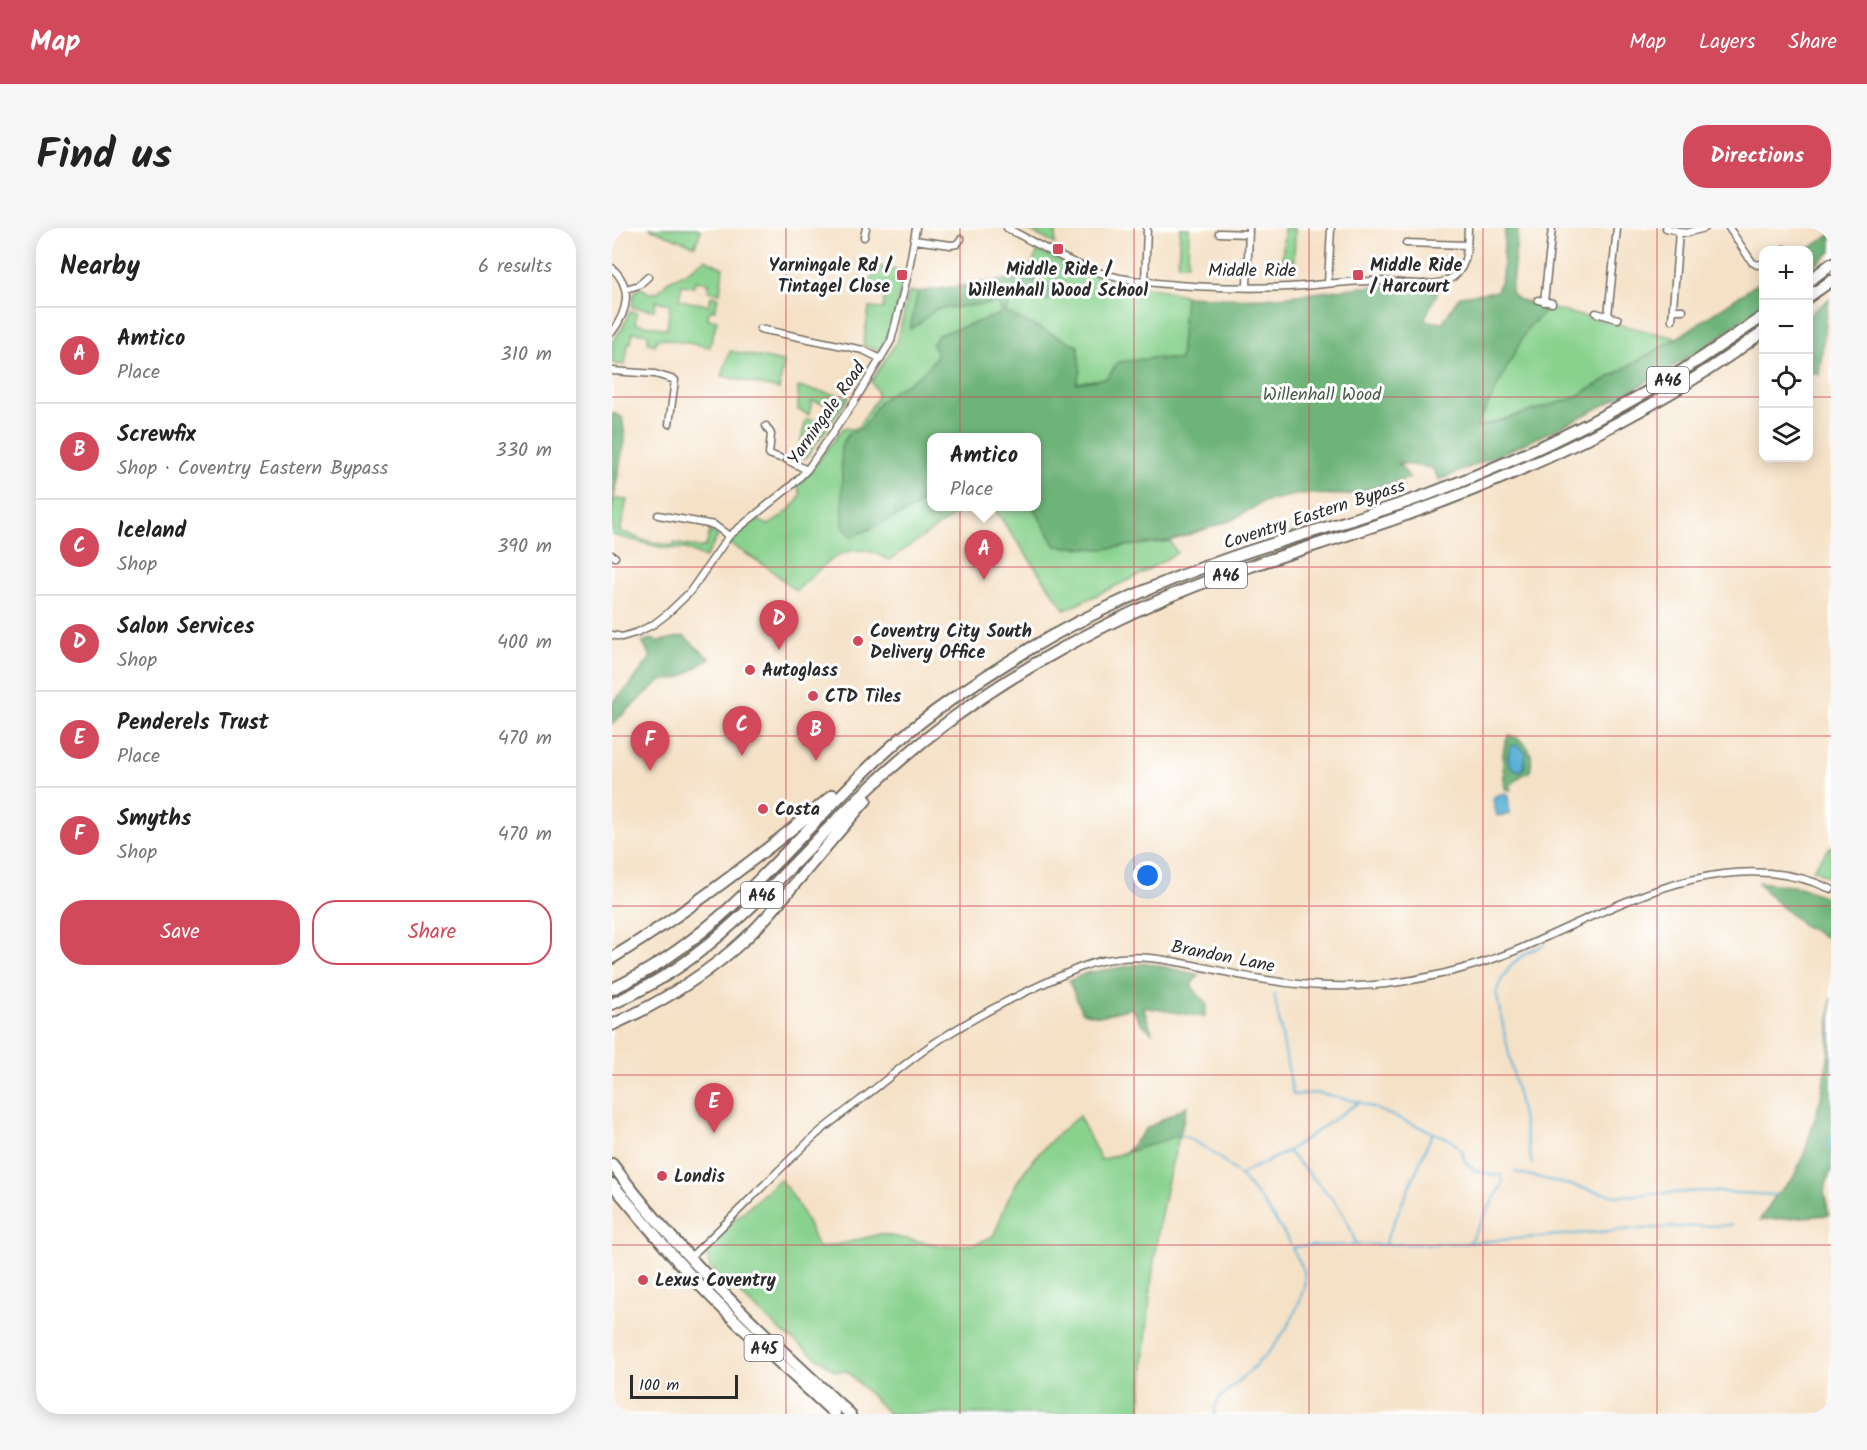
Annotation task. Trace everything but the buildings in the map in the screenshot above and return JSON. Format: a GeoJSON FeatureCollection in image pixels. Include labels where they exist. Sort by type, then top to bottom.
{"type":"FeatureCollection","features":[{"type":"Feature","properties":{"kind":"highway"},"geometry":{"type":"LineString","coordinates":[[1813,279],[1831,264]]}},
{"type":"Feature","properties":{"kind":"highway"},"geometry":{"type":"LineString","coordinates":[[1813,294],[1831,280]]}},
{"type":"Feature","properties":{"kind":"highway","name":"Coventry Eastern Bypass"},"geometry":{"type":"LineString","coordinates":[[612,989],[660,963],[700,933],[754,885],[882,755],[921,722],[969,687],[1035,646],[1107,608],[1173,579],[1427,494],[1521,457],[1653,389],[1759,319]]}},
{"type":"Feature","properties":{"kind":"highway","name":"Coventry Eastern Bypass"},"geometry":{"type":"LineString","coordinates":[[612,1004],[660,979],[715,940],[846,810],[916,746],[989,693],[1055,652],[1140,608],[1214,579],[1405,516],[1526,468],[1586,440],[1648,406],[1711,368],[1759,334]]}},
{"type":"Feature","properties":{"kind":"highway"},"geometry":{"type":"LineString","coordinates":[[612,958],[663,926],[729,879],[882,755]]}},
{"type":"Feature","properties":{"kind":"highway"},"geometry":{"type":"LineString","coordinates":[[612,1025],[643,1011],[679,989],[720,961],[747,937],[779,903],[895,765]]}},
{"type":"Feature","properties":{"kind":"highway","name":"A45"},"geometry":{"type":"LineString","coordinates":[[612,1164],[689,1258],[771,1341],[850,1414]]}},
{"type":"Feature","properties":{"kind":"highway","name":"A45"},"geometry":{"type":"LineString","coordinates":[[612,1184],[696,1281],[740,1326],[835,1414]]}},
{"type":"Feature","properties":{"kind":"street"},"geometry":{"type":"LineString","coordinates":[[864,237],[867,228]]}},
{"type":"Feature","properties":{"kind":"street","name":"Yarningale Road"},"geometry":{"type":"LineString","coordinates":[[612,635],[622,637],[638,632],[667,614],[696,584],[729,536],[807,470],[843,420],[881,359],[895,331],[916,228]]}},
{"type":"Feature","properties":{"kind":"street","name":"Middle Ride"},"geometry":{"type":"LineString","coordinates":[[1007,228],[1088,268],[1119,278],[1247,287],[1291,287],[1375,280],[1442,282],[1455,275],[1466,259],[1468,228]]}},
{"type":"Feature","properties":{"kind":"street"},"geometry":{"type":"LineString","coordinates":[[1145,281],[1147,228]]}},
{"type":"Feature","properties":{"kind":"street"},"geometry":{"type":"LineString","coordinates":[[1328,283],[1331,228]]}},
{"type":"Feature","properties":{"kind":"street"},"geometry":{"type":"LineString","coordinates":[[1552,228],[1541,301],[1552,303]]}},
{"type":"Feature","properties":{"kind":"street"},"geometry":{"type":"LineString","coordinates":[[1608,316],[1617,228]]}},
{"type":"Feature","properties":{"kind":"street"},"geometry":{"type":"LineString","coordinates":[[1666,228],[1692,233],[1705,228]]}},
{"type":"Feature","properties":{"kind":"street"},"geometry":{"type":"LineString","coordinates":[[1729,228],[1752,262],[1759,264]]}},
{"type":"Feature","properties":{"kind":"street"},"geometry":{"type":"LineString","coordinates":[[1219,233],[1249,231],[1247,287]]}},
{"type":"Feature","properties":{"kind":"street"},"geometry":{"type":"LineString","coordinates":[[1672,320],[1679,232]]}},
{"type":"Feature","properties":{"kind":"street"},"geometry":{"type":"LineString","coordinates":[[914,240],[951,245],[957,244],[961,239]]}},
{"type":"Feature","properties":{"kind":"street"},"geometry":{"type":"LineString","coordinates":[[1406,243],[1467,245]]}},
{"type":"Feature","properties":{"kind":"street"},"geometry":{"type":"LineString","coordinates":[[612,268],[621,278],[626,289],[627,303],[612,332]]}},
{"type":"Feature","properties":{"kind":"street"},"geometry":{"type":"LineString","coordinates":[[626,289],[637,286],[648,277]]}},
{"type":"Feature","properties":{"kind":"street"},"geometry":{"type":"LineString","coordinates":[[1673,310],[1683,310]]}},
{"type":"Feature","properties":{"kind":"street"},"geometry":{"type":"LineString","coordinates":[[1596,314],[1618,319]]}},
{"type":"Feature","properties":{"kind":"street"},"geometry":{"type":"LineString","coordinates":[[760,329],[863,350],[881,359]]}},
{"type":"Feature","properties":{"kind":"street"},"geometry":{"type":"LineString","coordinates":[[612,371],[655,374],[675,380],[669,424]]}},
{"type":"Feature","properties":{"kind":"street"},"geometry":{"type":"LineString","coordinates":[[766,426],[771,434],[769,454],[807,470]]}},
{"type":"Feature","properties":{"kind":"street"},"geometry":{"type":"LineString","coordinates":[[658,514],[714,525],[729,536]]}},
{"type":"Feature","properties":{"kind":"street","name":"Brandon Lane"},"geometry":{"type":"LineString","coordinates":[[689,1258],[819,1132],[929,1046],[989,1011],[1085,965],[1108,959],[1151,958],[1256,979],[1299,985],[1333,986],[1401,982],[1447,972],[1503,955],[1639,896],[1694,879],[1759,872],[1805,879],[1831,889]]}},
{"type":"Feature","properties":{"kind":"green space"},"geometry":{"type":"Polygon","coordinates":[[[649,228],[697,228],[701,230],[695,246],[649,228]]]}},
{"type":"Feature","properties":{"kind":"green space"},"geometry":{"type":"Polygon","coordinates":[[[1024,228],[1056,228],[1055,244],[1024,228]]]}},
{"type":"Feature","properties":{"kind":"green space"},"geometry":{"type":"Polygon","coordinates":[[[1180,228],[1189,228],[1188,264],[1178,264],[1180,228]]]}},
{"type":"Feature","properties":{"kind":"green space"},"geometry":{"type":"Polygon","coordinates":[[[1284,228],[1295,228],[1294,265],[1282,265],[1284,228]]]}},
{"type":"Feature","properties":{"kind":"green space","name":"Willenhall Wood"},"geometry":{"type":"Polygon","coordinates":[[[1505,228],[1518,228],[1511,292],[1517,299],[1548,308],[1527,329],[1476,428],[1574,398],[1677,338],[1759,283],[1759,307],[1706,347],[1603,406],[1439,480],[1432,468],[1398,463],[1410,478],[1347,495],[1300,494],[1263,502],[1232,520],[1170,541],[1102,549],[1056,546],[1035,511],[1041,511],[1041,433],[927,433],[927,497],[914,508],[852,537],[843,527],[841,446],[849,433],[865,425],[881,401],[925,371],[937,355],[932,345],[938,335],[1001,314],[1001,307],[996,303],[936,309],[910,329],[918,292],[1026,277],[1048,286],[1050,297],[1048,301],[1017,288],[1005,312],[1078,346],[1080,372],[1076,383],[1107,378],[1118,362],[1153,358],[1180,360],[1185,296],[1254,299],[1373,286],[1416,287],[1438,291],[1424,320],[1442,323],[1460,296],[1497,291],[1502,276],[1505,228]]]}},
{"type":"Feature","properties":{"kind":"green space"},"geometry":{"type":"Polygon","coordinates":[[[1831,234],[1831,252],[1813,267],[1813,246],[1831,234]]]}},
{"type":"Feature","properties":{"kind":"green space"},"geometry":{"type":"Polygon","coordinates":[[[1038,251],[1103,278],[1185,296],[1180,360],[1153,358],[1107,378],[1076,383],[1078,346],[1005,313],[1017,288],[1048,301],[1050,297],[1048,286],[1026,276],[1038,251]]]}},
{"type":"Feature","properties":{"kind":"green space"},"geometry":{"type":"Polygon","coordinates":[[[705,259],[723,268],[720,293],[708,291],[709,283],[695,281],[694,287],[682,285],[679,300],[709,305],[711,296],[718,297],[715,310],[713,309],[708,314],[708,319],[717,320],[710,347],[658,338],[655,345],[648,343],[648,334],[633,332],[631,343],[628,343],[625,365],[612,363],[612,342],[623,327],[630,311],[637,312],[635,323],[667,329],[670,304],[656,301],[654,310],[632,307],[636,291],[642,288],[651,294],[657,293],[667,282],[689,271],[705,259]]]}},
{"type":"Feature","properties":{"kind":"green space"},"geometry":{"type":"Polygon","coordinates":[[[877,266],[904,272],[894,320],[881,350],[863,346],[869,308],[883,309],[885,289],[868,286],[877,266]]]}},
{"type":"Feature","properties":{"kind":"green space"},"geometry":{"type":"Polygon","coordinates":[[[909,292],[918,292],[911,328],[919,324],[935,309],[996,303],[1001,307],[1001,314],[938,335],[937,355],[925,372],[880,402],[858,432],[852,537],[914,508],[927,497],[927,511],[960,511],[889,560],[861,550],[838,556],[796,591],[766,566],[730,544],[735,535],[756,519],[768,525],[787,512],[799,498],[797,485],[810,472],[843,428],[853,429],[859,426],[877,398],[877,391],[871,382],[897,341],[909,292]]]}},
{"type":"Feature","properties":{"kind":"green space"},"geometry":{"type":"Polygon","coordinates":[[[1829,299],[1819,375],[1813,373],[1813,312],[1829,299]]]}},
{"type":"Feature","properties":{"kind":"green space"},"geometry":{"type":"Polygon","coordinates":[[[1548,308],[1677,338],[1574,398],[1475,428],[1527,329],[1548,308]]]}},
{"type":"Feature","properties":{"kind":"green space"},"geometry":{"type":"Polygon","coordinates":[[[730,351],[784,362],[779,389],[722,376],[730,351]]]}},
{"type":"Feature","properties":{"kind":"green space"},"geometry":{"type":"Polygon","coordinates":[[[798,387],[849,397],[806,458],[793,457],[794,452],[798,452],[806,419],[827,422],[830,405],[812,401],[809,415],[798,410],[798,387]]]}},
{"type":"Feature","properties":{"kind":"green space"},"geometry":{"type":"Polygon","coordinates":[[[612,413],[622,417],[625,436],[612,508],[612,413]]]}},
{"type":"Feature","properties":{"kind":"green space"},"geometry":{"type":"Polygon","coordinates":[[[614,499],[627,500],[620,532],[642,540],[673,546],[674,543],[705,547],[710,530],[718,536],[705,558],[686,549],[664,548],[612,535],[614,499]]]}},
{"type":"Feature","properties":{"kind":"green space"},"geometry":{"type":"Polygon","coordinates":[[[996,511],[1035,511],[1056,546],[1102,549],[1170,541],[1177,553],[1137,576],[1065,610],[996,511]]]}},
{"type":"Feature","properties":{"kind":"green space"},"geometry":{"type":"Polygon","coordinates":[[[684,636],[710,659],[680,678],[660,681],[612,724],[612,703],[630,685],[651,657],[642,642],[650,639],[659,641],[684,636]]]}},
{"type":"Feature","properties":{"kind":"green space"},"geometry":{"type":"Polygon","coordinates":[[[1509,735],[1525,744],[1531,758],[1530,771],[1511,785],[1511,790],[1505,789],[1503,761],[1504,748],[1509,735]]]}},
{"type":"Feature","properties":{"kind":"green space"},"geometry":{"type":"Polygon","coordinates":[[[1831,846],[1831,878],[1813,869],[1831,846]]]}},
{"type":"Feature","properties":{"kind":"green space"},"geometry":{"type":"Polygon","coordinates":[[[1758,882],[1800,887],[1831,899],[1831,940],[1804,926],[1773,899],[1758,882]]]}},
{"type":"Feature","properties":{"kind":"green space"},"geometry":{"type":"Polygon","coordinates":[[[1147,963],[1200,975],[1191,984],[1207,1006],[1204,1017],[1143,1007],[1152,1032],[1142,1024],[1131,1008],[1100,1016],[1082,1012],[1069,981],[1086,973],[1147,963]]]}},
{"type":"Feature","properties":{"kind":"green space"},"geometry":{"type":"Polygon","coordinates":[[[1831,998],[1831,1170],[1824,1191],[1829,1215],[1760,1220],[1776,1195],[1793,1178],[1805,1152],[1821,1097],[1829,1052],[1831,998]]]}},
{"type":"Feature","properties":{"kind":"green space"},"geometry":{"type":"Polygon","coordinates":[[[1187,1106],[1180,1135],[1125,1153],[1147,1128],[1187,1106]]]}},
{"type":"Feature","properties":{"kind":"green space"},"geometry":{"type":"Polygon","coordinates":[[[1079,1116],[1101,1160],[1180,1135],[1157,1238],[1140,1414],[889,1414],[847,1371],[835,1371],[782,1332],[710,1267],[706,1253],[708,1244],[780,1179],[802,1212],[818,1248],[880,1234],[945,1246],[976,1244],[993,1236],[1011,1193],[1032,1161],[1079,1116]]]}},
{"type":"Feature","properties":{"kind":"water"},"geometry":{"type":"Polygon","coordinates":[[[1518,745],[1526,753],[1524,768],[1520,771],[1508,762],[1511,746],[1518,745]]]}},
{"type":"Feature","properties":{"kind":"water"},"geometry":{"type":"Polygon","coordinates":[[[1505,793],[1508,796],[1510,814],[1497,816],[1493,800],[1495,796],[1505,793]]]}},
{"type":"Feature","properties":{"kind":"waterway"},"geometry":{"type":"LineString","coordinates":[[1532,1164],[1496,992],[1504,975],[1514,962],[1544,945]]}},
{"type":"Feature","properties":{"kind":"waterway"},"geometry":{"type":"LineString","coordinates":[[1274,993],[1293,1095],[1318,1093],[1359,1102],[1451,1140],[1462,1151],[1465,1162],[1475,1170],[1501,1175],[1503,1183],[1470,1241]]}},
{"type":"Feature","properties":{"kind":"waterway"},"geometry":{"type":"LineString","coordinates":[[1240,1176],[1288,1151],[1359,1102]]}},
{"type":"Feature","properties":{"kind":"waterway"},"geometry":{"type":"LineString","coordinates":[[1385,1243],[1432,1134]]}},
{"type":"Feature","properties":{"kind":"waterway"},"geometry":{"type":"LineString","coordinates":[[1180,1135],[1209,1150],[1234,1170],[1265,1205],[1291,1245]]}},
{"type":"Feature","properties":{"kind":"waterway"},"geometry":{"type":"LineString","coordinates":[[1829,1149],[1831,1137]]}},
{"type":"Feature","properties":{"kind":"waterway"},"geometry":{"type":"LineString","coordinates":[[1288,1151],[1337,1205],[1345,1217],[1355,1244]]}},
{"type":"Feature","properties":{"kind":"waterway"},"geometry":{"type":"LineString","coordinates":[[1515,1172],[1616,1196],[1704,1191],[1776,1195]]}},
{"type":"Feature","properties":{"kind":"waterway"},"geometry":{"type":"LineString","coordinates":[[1215,1414],[1215,1406],[1219,1399],[1264,1357],[1291,1321],[1301,1297],[1304,1282],[1302,1267],[1292,1248],[1465,1243],[1634,1229],[1732,1225]]}},
{"type":"Feature","properties":{"kind":"place","name":"Middle Ride / Willenhall Wood School"},"geometry":{"type":"Point","coordinates":[1058,249]}},
{"type":"Feature","properties":{"kind":"place","name":"Yarningale Rd / Tintagel Close"},"geometry":{"type":"Point","coordinates":[902,275]}},
{"type":"Feature","properties":{"kind":"place","name":"Middle Ride / Harcourt"},"geometry":{"type":"Point","coordinates":[1358,275]}},
{"type":"Feature","properties":{"kind":"place","name":"Amtico"},"geometry":{"type":"Point","coordinates":[984,580]}},
{"type":"Feature","properties":{"kind":"place","name":"Coventry City South Delivery Office"},"geometry":{"type":"Point","coordinates":[858,641]}},
{"type":"Feature","properties":{"kind":"place","name":"Salon Services"},"geometry":{"type":"Point","coordinates":[779,650]}},
{"type":"Feature","properties":{"kind":"place","name":"Autoglass"},"geometry":{"type":"Point","coordinates":[750,670]}},
{"type":"Feature","properties":{"kind":"place","name":"CTD Tiles"},"geometry":{"type":"Point","coordinates":[813,696]}},
{"type":"Feature","properties":{"kind":"place","name":"Iceland"},"geometry":{"type":"Point","coordinates":[742,756]}},
{"type":"Feature","properties":{"kind":"place","name":"Screwfix"},"geometry":{"type":"Point","coordinates":[816,761]}},
{"type":"Feature","properties":{"kind":"place","name":"Smyths"},"geometry":{"type":"Point","coordinates":[650,771]}},
{"type":"Feature","properties":{"kind":"place","name":"Costa"},"geometry":{"type":"Point","coordinates":[763,809]}},
{"type":"Feature","properties":{"kind":"place","name":"Penderels Trust"},"geometry":{"type":"Point","coordinates":[714,1133]}},
{"type":"Feature","properties":{"kind":"place","name":"Londis"},"geometry":{"type":"Point","coordinates":[662,1176]}},
{"type":"Feature","properties":{"kind":"place","name":"Lexus Coventry"},"geometry":{"type":"Point","coordinates":[643,1280]}}]}
